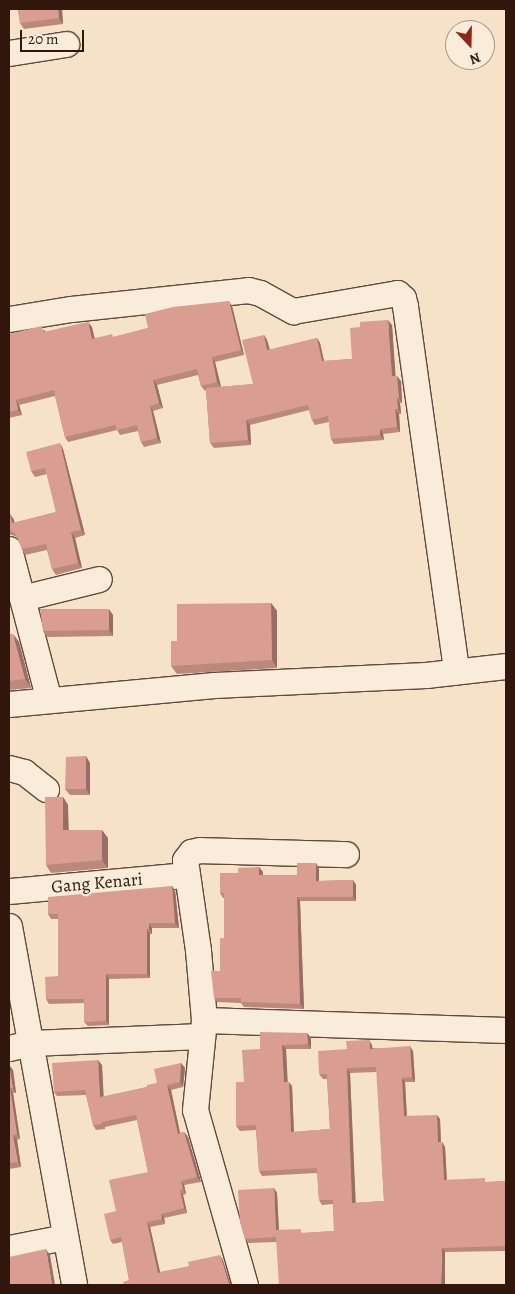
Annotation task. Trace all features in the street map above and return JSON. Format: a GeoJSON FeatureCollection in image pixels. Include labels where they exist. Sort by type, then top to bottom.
{"type":"FeatureCollection","features":[{"type":"Feature","properties":{"kind":"street"},"geometry":{"type":"LineString","coordinates":[[9,53],[66,44]]}},
{"type":"Feature","properties":{"kind":"street"},"geometry":{"type":"LineString","coordinates":[[9,319],[71,309],[248,290],[260,293],[289,311],[398,293],[403,298],[456,672]]}},
{"type":"Feature","properties":{"kind":"street"},"geometry":{"type":"LineString","coordinates":[[9,549],[50,700]]}},
{"type":"Feature","properties":{"kind":"street"},"geometry":{"type":"LineString","coordinates":[[22,598],[99,579]]}},
{"type":"Feature","properties":{"kind":"street"},"geometry":{"type":"LineString","coordinates":[[9,704],[214,685],[456,672],[506,666]]}},
{"type":"Feature","properties":{"kind":"street"},"geometry":{"type":"LineString","coordinates":[[9,768],[24,772],[46,789]]}},
{"type":"Feature","properties":{"kind":"street"},"geometry":{"type":"LineString","coordinates":[[245,1285],[195,1110],[203,1028],[198,950],[186,875],[186,855],[200,850],[346,854]]}},
{"type":"Feature","properties":{"kind":"street","name":"Gang Kenari"},"geometry":{"type":"LineString","coordinates":[[9,891],[186,875]]}},
{"type":"Feature","properties":{"kind":"street"},"geometry":{"type":"LineString","coordinates":[[9,926],[20,1046],[65,1237],[74,1285]]}},
{"type":"Feature","properties":{"kind":"street"},"geometry":{"type":"LineString","coordinates":[[20,1046],[203,1028],[506,1030]]}},
{"type":"Feature","properties":{"kind":"street"},"geometry":{"type":"LineString","coordinates":[[9,1248],[65,1237]]}},
{"type":"Feature","properties":{"kind":"building"},"geometry":{"type":"Polygon","coordinates":[[[18,9],[58,9],[59,18],[20,23],[18,9]]]}},
{"type":"Feature","properties":{"kind":"building"},"geometry":{"type":"Polygon","coordinates":[[[229,301],[241,350],[212,357],[217,382],[201,386],[197,369],[153,380],[159,403],[150,406],[157,438],[141,442],[137,425],[117,430],[115,425],[65,437],[54,390],[16,400],[18,410],[9,412],[9,334],[42,326],[43,332],[88,322],[92,339],[112,334],[113,337],[148,328],[145,314],[173,307],[229,301]]]}},
{"type":"Feature","properties":{"kind":"building"},"geometry":{"type":"Polygon","coordinates":[[[388,320],[392,376],[397,376],[399,398],[397,398],[398,409],[395,409],[397,427],[380,429],[380,435],[331,439],[328,416],[312,420],[308,405],[246,420],[248,440],[210,443],[206,388],[253,384],[242,340],[264,335],[267,350],[317,338],[322,361],[352,359],[350,328],[360,327],[360,322],[388,320]]]}},
{"type":"Feature","properties":{"kind":"building"},"geometry":{"type":"Polygon","coordinates":[[[60,443],[81,530],[71,532],[78,563],[52,569],[46,544],[22,549],[15,533],[9,530],[9,515],[12,523],[56,512],[45,468],[31,471],[26,452],[60,443]]]}},
{"type":"Feature","properties":{"kind":"building"},"geometry":{"type":"Polygon","coordinates":[[[271,603],[272,660],[171,666],[171,641],[177,641],[177,604],[271,603]]]}},
{"type":"Feature","properties":{"kind":"building"},"geometry":{"type":"Polygon","coordinates":[[[40,609],[109,609],[109,630],[43,631],[40,609]]]}},
{"type":"Feature","properties":{"kind":"building"},"geometry":{"type":"Polygon","coordinates":[[[9,634],[13,634],[25,679],[9,681],[9,634]]]}},
{"type":"Feature","properties":{"kind":"building"},"geometry":{"type":"Polygon","coordinates":[[[86,756],[86,789],[65,789],[66,757],[86,756]]]}},
{"type":"Feature","properties":{"kind":"building"},"geometry":{"type":"Polygon","coordinates":[[[45,797],[63,797],[63,830],[102,830],[102,860],[46,865],[45,797]]]}},
{"type":"Feature","properties":{"kind":"building"},"geometry":{"type":"Polygon","coordinates":[[[297,863],[316,863],[316,881],[353,880],[353,897],[297,897],[300,1004],[241,1002],[241,998],[214,998],[211,971],[220,971],[220,938],[224,938],[224,893],[220,893],[220,873],[238,873],[238,868],[259,867],[259,875],[297,875],[297,863]]]}},
{"type":"Feature","properties":{"kind":"building"},"geometry":{"type":"Polygon","coordinates":[[[172,886],[175,923],[149,923],[149,929],[147,929],[147,974],[106,974],[106,1021],[84,1022],[84,999],[46,999],[45,977],[58,976],[58,914],[48,914],[48,897],[172,886]]]}},
{"type":"Feature","properties":{"kind":"building"},"geometry":{"type":"Polygon","coordinates":[[[260,1032],[307,1033],[308,1044],[282,1045],[284,1082],[289,1082],[291,1132],[330,1129],[327,1074],[319,1074],[318,1051],[347,1049],[346,1041],[369,1040],[370,1049],[410,1046],[412,1077],[402,1078],[404,1116],[437,1115],[438,1142],[442,1142],[444,1180],[485,1178],[485,1182],[506,1181],[506,1246],[442,1248],[441,1285],[279,1285],[276,1237],[245,1239],[240,1222],[238,1190],[274,1188],[276,1230],[301,1229],[301,1233],[334,1231],[333,1200],[319,1200],[317,1168],[259,1171],[256,1125],[236,1126],[236,1082],[244,1082],[242,1050],[260,1049],[260,1032]],[[376,1067],[347,1068],[352,1203],[384,1201],[376,1067]]]}},
{"type":"Feature","properties":{"kind":"building"},"geometry":{"type":"Polygon","coordinates":[[[98,1060],[100,1097],[157,1083],[154,1069],[181,1063],[180,1082],[167,1085],[178,1134],[184,1132],[197,1177],[181,1181],[183,1189],[180,1190],[184,1208],[161,1214],[162,1219],[147,1222],[158,1273],[189,1266],[188,1262],[220,1255],[229,1285],[124,1285],[123,1282],[129,1280],[121,1237],[110,1240],[104,1214],[116,1211],[109,1180],[148,1172],[136,1115],[93,1125],[85,1090],[54,1092],[52,1063],[98,1060]]]}},
{"type":"Feature","properties":{"kind":"building"},"geometry":{"type":"Polygon","coordinates":[[[9,1065],[13,1088],[10,1088],[17,1134],[13,1135],[18,1162],[9,1163],[9,1065]]]}},
{"type":"Feature","properties":{"kind":"building"},"geometry":{"type":"Polygon","coordinates":[[[46,1249],[52,1285],[9,1285],[9,1257],[46,1249]]]}}]}
